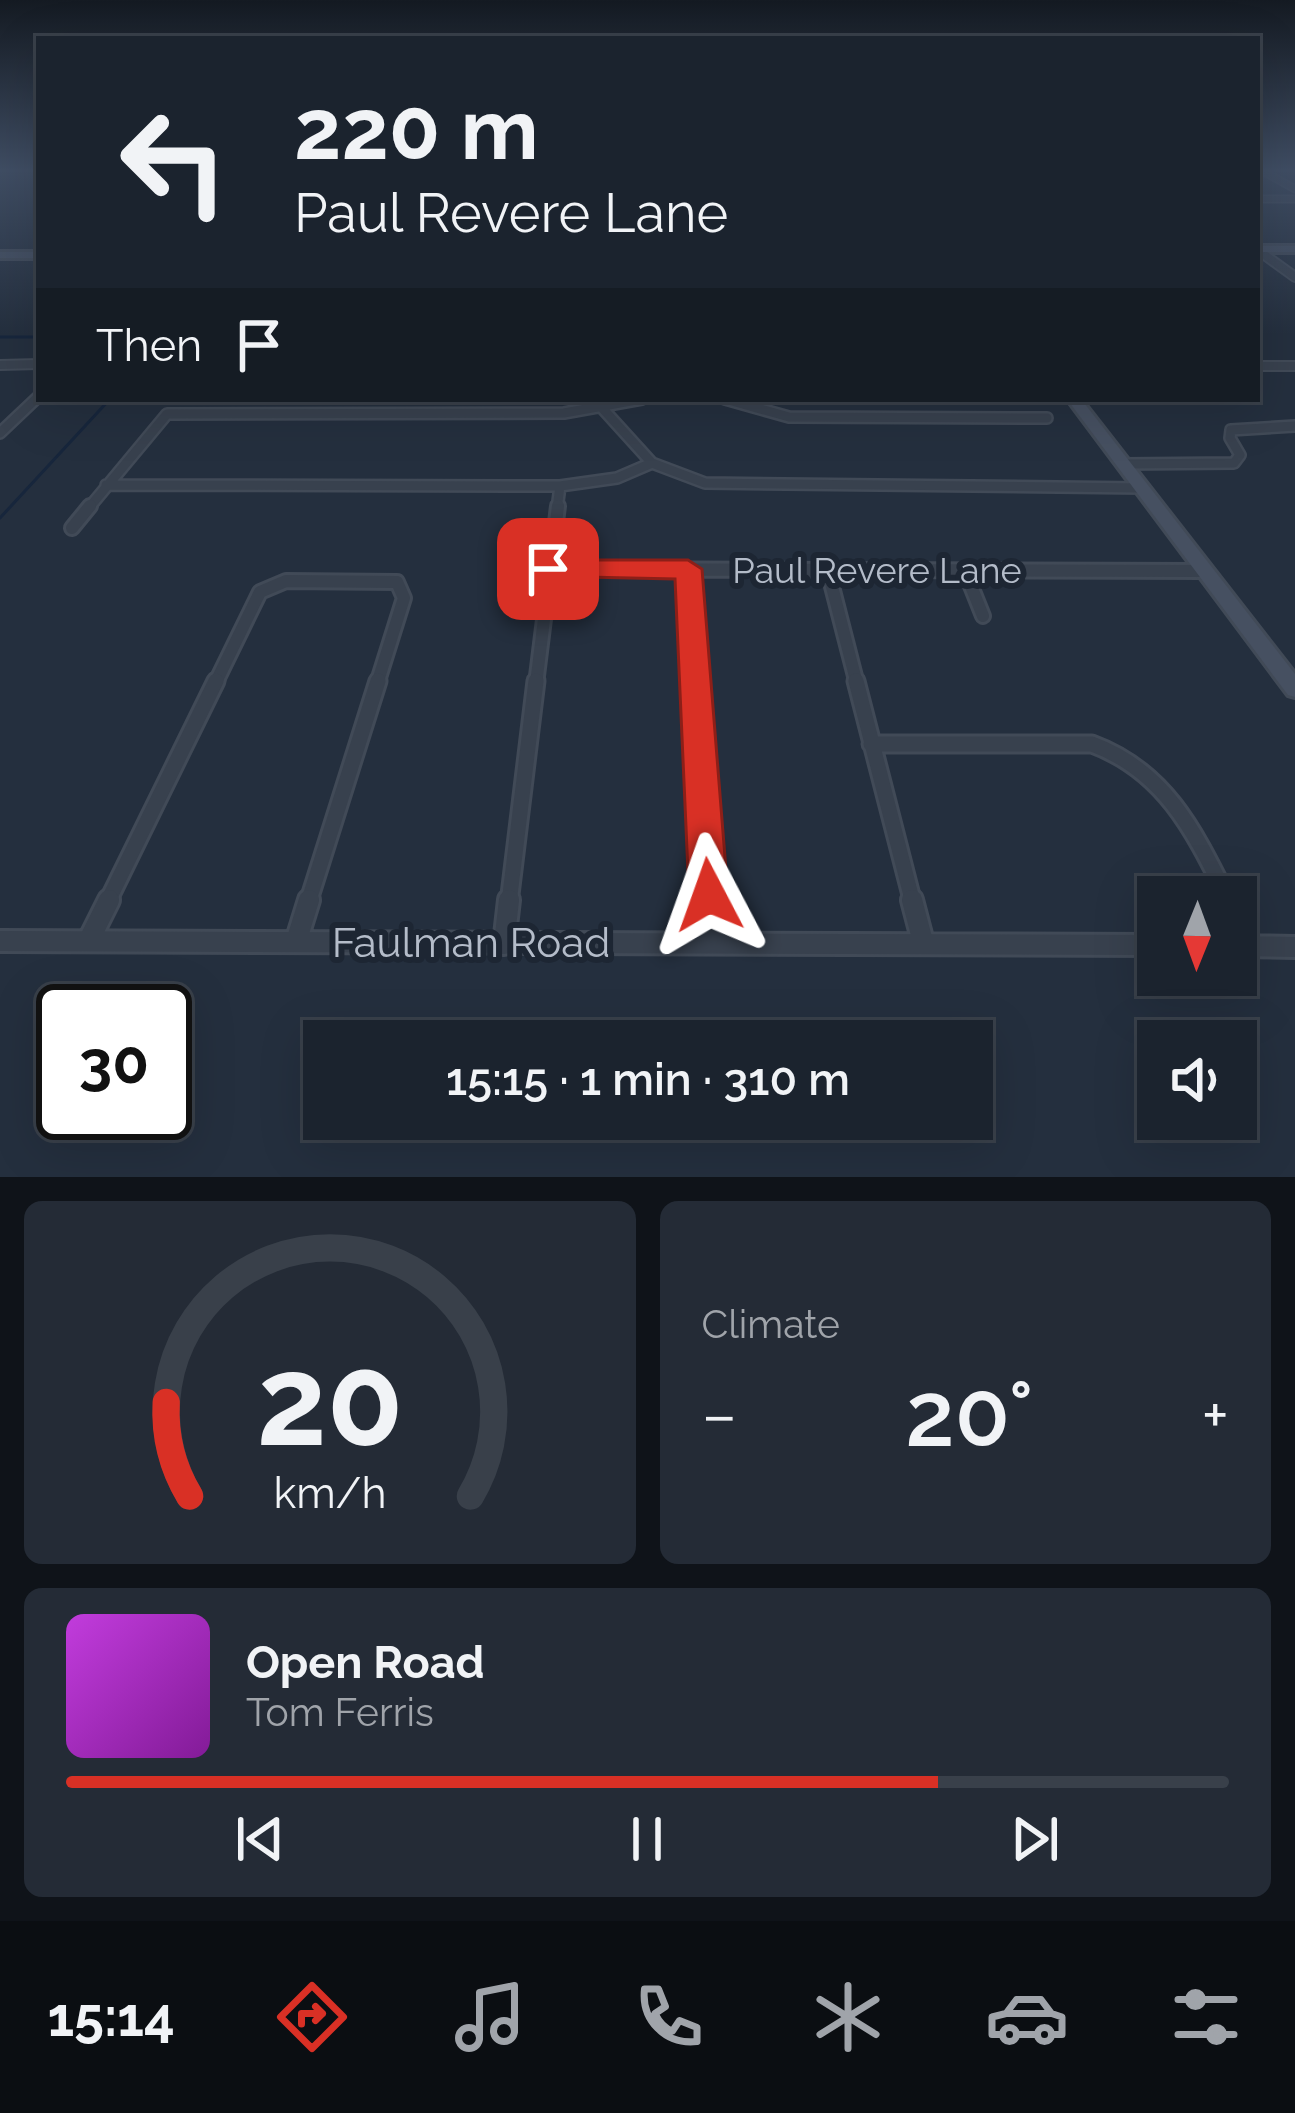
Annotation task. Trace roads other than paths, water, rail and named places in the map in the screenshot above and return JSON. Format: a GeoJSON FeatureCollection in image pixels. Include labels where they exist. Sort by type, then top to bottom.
{"type":"FeatureCollection","features":[{"type":"Feature","properties":{"kind":"main road"},"geometry":{"type":"LineString","coordinates":[[1260,250],[1295,249]]}},
{"type":"Feature","properties":{"kind":"main road"},"geometry":{"type":"LineString","coordinates":[[0,255],[36,255]]}},
{"type":"Feature","properties":{"kind":"main road"},"geometry":{"type":"LineString","coordinates":[[1077,402],[1205,571],[1285,664],[1295,689]]}},
{"type":"Feature","properties":{"kind":"street"},"geometry":{"type":"LineString","coordinates":[[1260,252],[1295,277]]}},
{"type":"Feature","properties":{"kind":"street"},"geometry":{"type":"LineString","coordinates":[[0,365],[36,364]]}},
{"type":"Feature","properties":{"kind":"street"},"geometry":{"type":"LineString","coordinates":[[1260,366],[1295,366]]}},
{"type":"Feature","properties":{"kind":"street"},"geometry":{"type":"LineString","coordinates":[[0,433],[36,399]]}},
{"type":"Feature","properties":{"kind":"street"},"geometry":{"type":"LineString","coordinates":[[72,528],[166,414],[602,409],[630,402]]}},
{"type":"Feature","properties":{"kind":"street"},"geometry":{"type":"LineString","coordinates":[[734,402],[767,413],[811,418],[1047,418]]}},
{"type":"Feature","properties":{"kind":"street"},"geometry":{"type":"LineString","coordinates":[[807,402],[811,418]]}},
{"type":"Feature","properties":{"kind":"street"},"geometry":{"type":"LineString","coordinates":[[602,409],[652,463],[691,480],[722,485],[1142,488]]}},
{"type":"Feature","properties":{"kind":"street"},"geometry":{"type":"LineString","coordinates":[[0,419],[15,419]]}},
{"type":"Feature","properties":{"kind":"street"},"geometry":{"type":"LineString","coordinates":[[1124,464],[1234,463],[1240,459],[1231,430],[1295,425]]}},
{"type":"Feature","properties":{"kind":"street"},"geometry":{"type":"LineString","coordinates":[[106,485],[560,486],[617,478],[652,463]]}},
{"type":"Feature","properties":{"kind":"street"},"geometry":{"type":"LineString","coordinates":[[504,944],[560,486]]}},
{"type":"Feature","properties":{"kind":"street","name":"Paul Revere Lane"},"geometry":{"type":"LineString","coordinates":[[548,569],[1205,571]]}},
{"type":"Feature","properties":{"kind":"street"},"geometry":{"type":"LineString","coordinates":[[688,569],[712,941]]}},
{"type":"Feature","properties":{"kind":"street"},"geometry":{"type":"LineString","coordinates":[[827,571],[923,942]]}},
{"type":"Feature","properties":{"kind":"street"},"geometry":{"type":"LineString","coordinates":[[965,571],[983,616]]}},
{"type":"Feature","properties":{"kind":"street"},"geometry":{"type":"LineString","coordinates":[[89,940],[266,586],[286,580],[389,581],[402,586],[404,598],[296,942]]}},
{"type":"Feature","properties":{"kind":"street"},"geometry":{"type":"LineString","coordinates":[[871,744],[1092,744],[1109,749],[1167,789],[1215,876]]}},
{"type":"Feature","properties":{"kind":"street","name":"Faulman Road"},"geometry":{"type":"LineString","coordinates":[[0,941],[1137,945]]}},
{"type":"Feature","properties":{"kind":"street"},"geometry":{"type":"LineString","coordinates":[[1257,946],[1295,947]]}},
{"type":"Feature","properties":{"kind":"waterway"},"geometry":{"type":"LineString","coordinates":[[0,337],[36,337]]}},
{"type":"Feature","properties":{"kind":"waterway"},"geometry":{"type":"LineString","coordinates":[[0,518],[107,402]]}}]}
